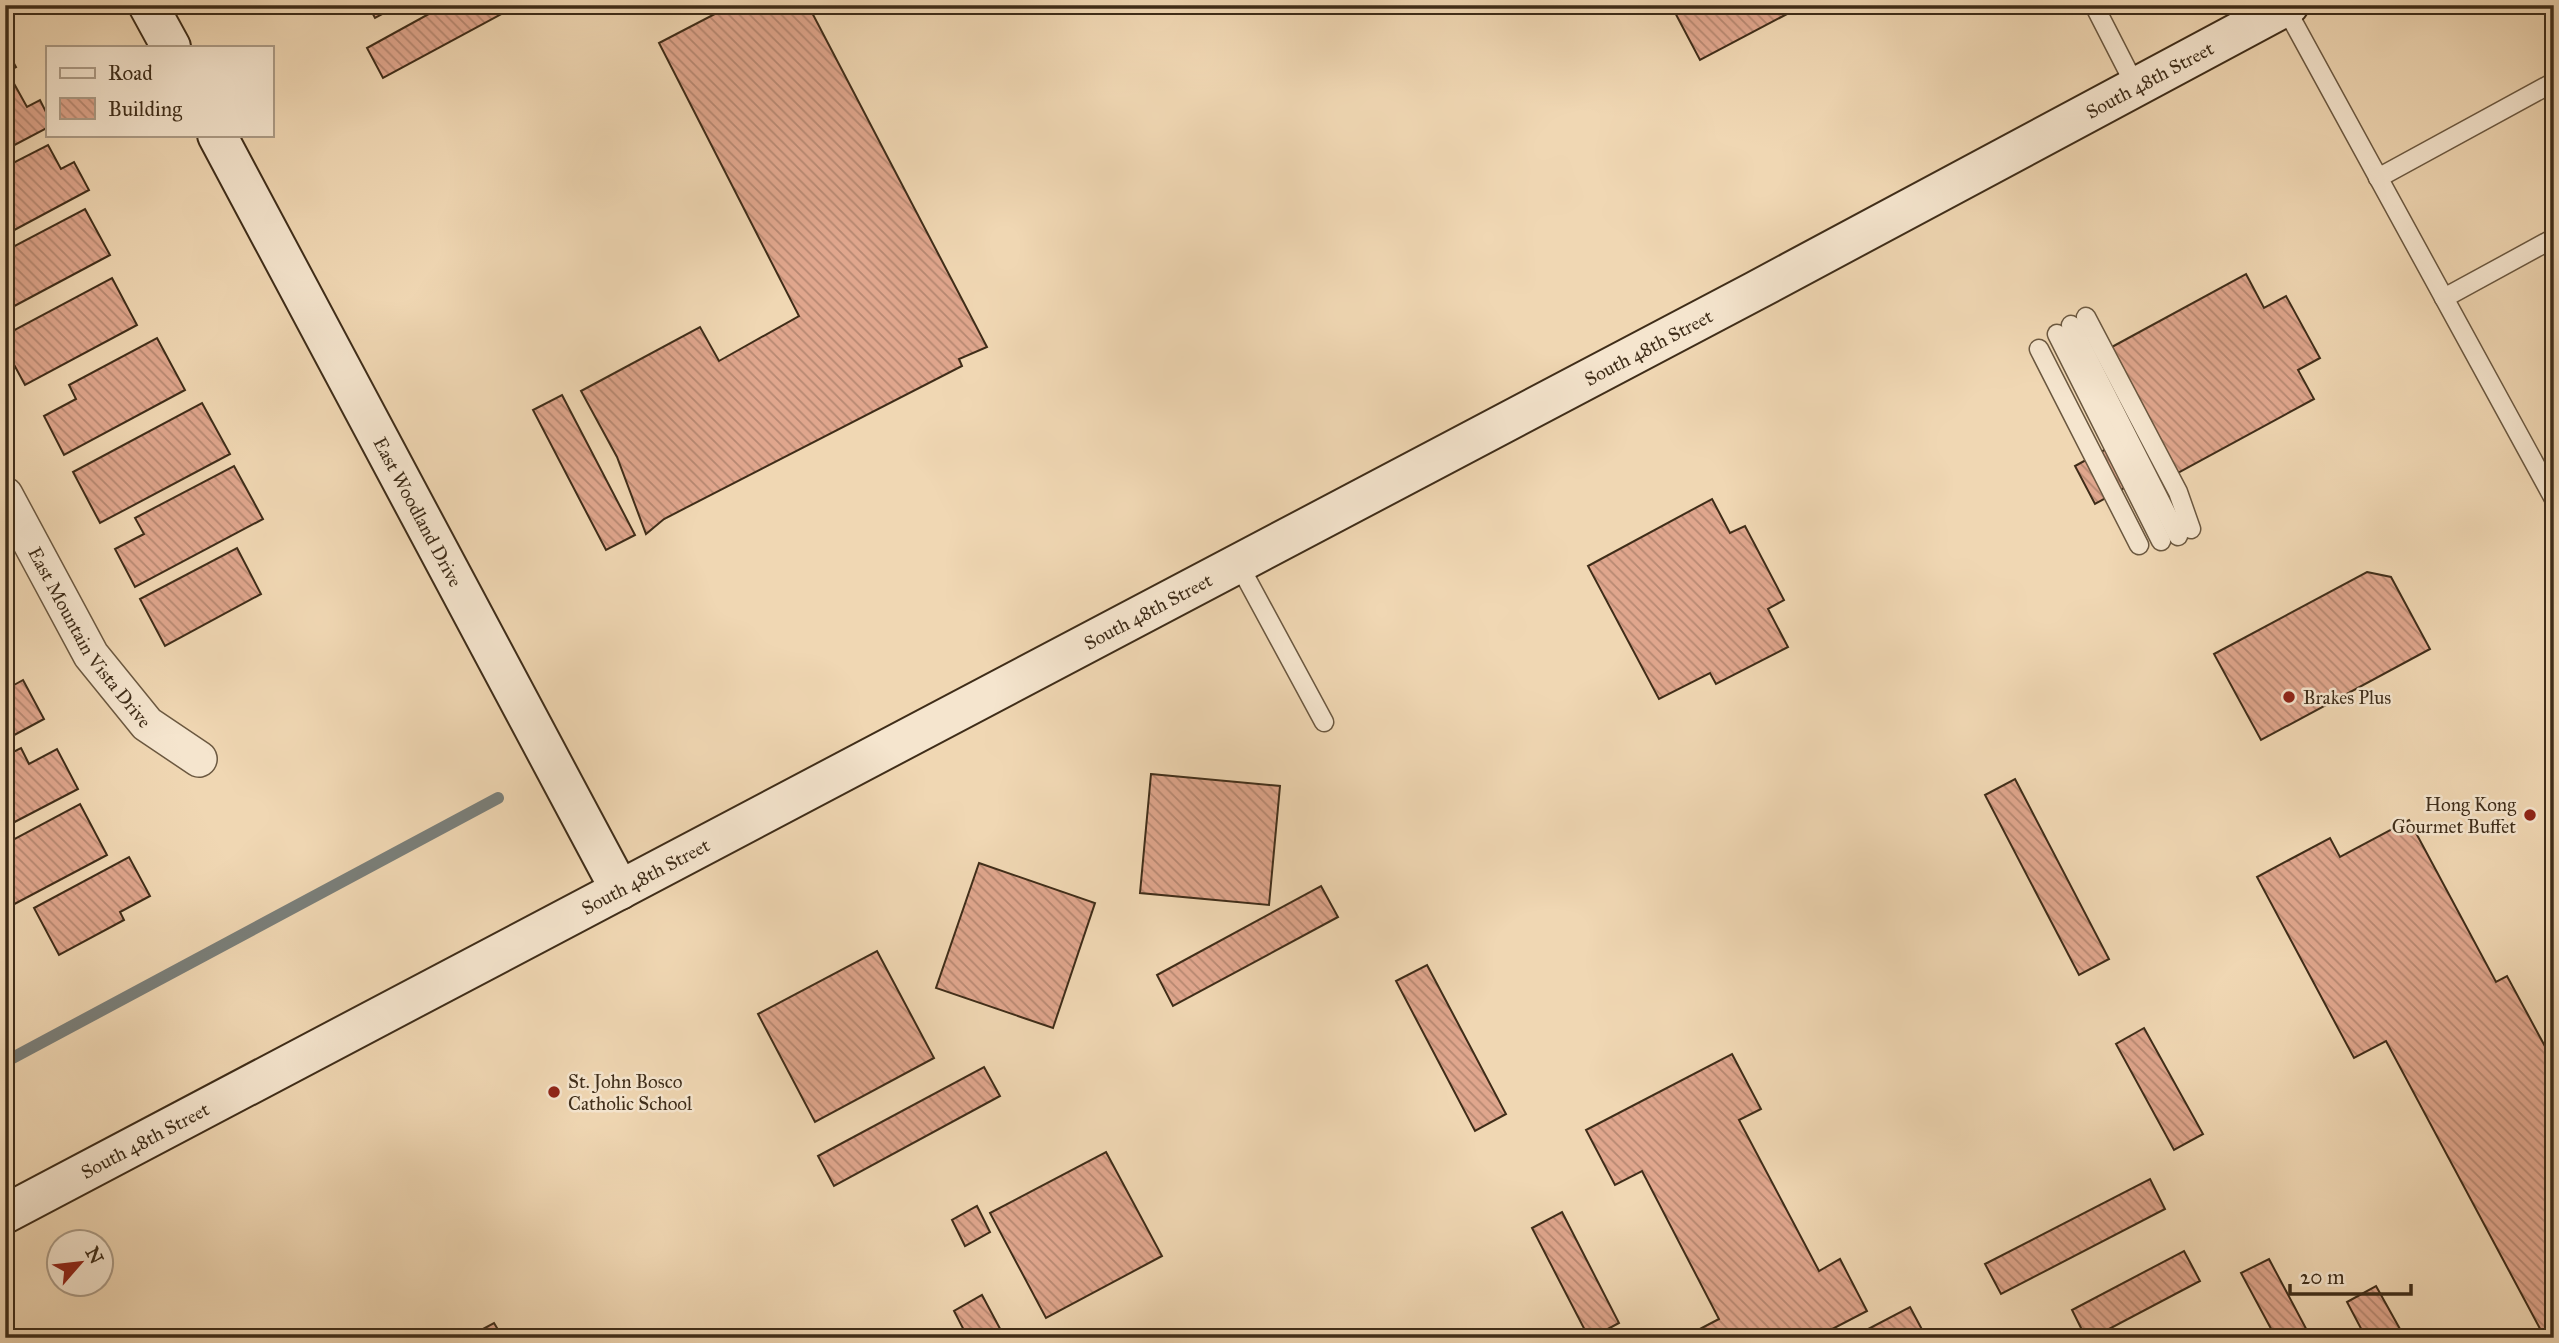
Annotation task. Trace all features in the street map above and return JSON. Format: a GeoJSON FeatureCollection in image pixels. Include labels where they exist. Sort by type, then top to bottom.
{"type":"FeatureCollection","features":[{"type":"Feature","properties":{"kind":"street"},"geometry":{"type":"LineString","coordinates":[[148,5],[170,46]]}},
{"type":"Feature","properties":{"kind":"street","name":"South 48th Street"},"geometry":{"type":"LineString","coordinates":[[5,1214],[2287,6]]}},
{"type":"Feature","properties":{"kind":"street","name":"East Woodland Drive"},"geometry":{"type":"LineString","coordinates":[[218,136],[620,890]]}},
{"type":"Feature","properties":{"kind":"street","name":"East Mountain Vista Drive"},"geometry":{"type":"LineString","coordinates":[[5,495],[91,655],[147,724],[200,759]]}},
{"type":"Feature","properties":{"kind":"lane"},"geometry":{"type":"LineString","coordinates":[[2094,5],[2136,87]]}},
{"type":"Feature","properties":{"kind":"lane"},"geometry":{"type":"LineString","coordinates":[[2287,6],[2554,499]]}},
{"type":"Feature","properties":{"kind":"lane"},"geometry":{"type":"LineString","coordinates":[[2378,178],[2554,82]]}},
{"type":"Feature","properties":{"kind":"lane"},"geometry":{"type":"LineString","coordinates":[[2444,298],[2554,238]]}},
{"type":"Feature","properties":{"kind":"lane"},"geometry":{"type":"LineString","coordinates":[[2072,325],[2178,492],[2177,535],[2072,325]]}},
{"type":"Feature","properties":{"kind":"lane"},"geometry":{"type":"LineString","coordinates":[[2039,349],[2139,545]]}},
{"type":"Feature","properties":{"kind":"lane"},"geometry":{"type":"LineString","coordinates":[[1238,563],[1324,722]]}},
{"type":"Feature","properties":{"kind":"building"},"geometry":{"type":"Polygon","coordinates":[[[368,5],[399,5],[375,18],[368,5]]]}},
{"type":"Feature","properties":{"kind":"building"},"geometry":{"type":"Polygon","coordinates":[[[445,5],[518,5],[383,78],[367,48],[445,5]]]}},
{"type":"Feature","properties":{"kind":"building"},"geometry":{"type":"Polygon","coordinates":[[[732,5],[808,5],[987,347],[959,359],[962,366],[664,519],[646,534],[617,457],[581,391],[700,327],[719,361],[799,316],[659,43],[732,5]]]}},
{"type":"Feature","properties":{"kind":"building"},"geometry":{"type":"Polygon","coordinates":[[[1671,5],[1804,5],[1700,60],[1671,5]]]}},
{"type":"Feature","properties":{"kind":"building"},"geometry":{"type":"Polygon","coordinates":[[[5,47],[16,67],[5,73],[5,47]]]}},
{"type":"Feature","properties":{"kind":"building"},"geometry":{"type":"Polygon","coordinates":[[[12,80],[27,107],[40,100],[46,112],[46,129],[5,150],[5,83],[12,80]]]}},
{"type":"Feature","properties":{"kind":"building"},"geometry":{"type":"Polygon","coordinates":[[[48,145],[61,169],[74,162],[89,190],[5,235],[5,167],[48,145]]]}},
{"type":"Feature","properties":{"kind":"building"},"geometry":{"type":"Polygon","coordinates":[[[85,209],[110,255],[5,311],[5,251],[85,209]]]}},
{"type":"Feature","properties":{"kind":"building"},"geometry":{"type":"Polygon","coordinates":[[[2246,274],[2264,308],[2286,296],[2320,358],[2298,370],[2314,399],[2178,473],[2110,348],[2246,274]]]}},
{"type":"Feature","properties":{"kind":"building"},"geometry":{"type":"Polygon","coordinates":[[[112,278],[137,325],[25,385],[5,348],[5,335],[112,278]]]}},
{"type":"Feature","properties":{"kind":"building"},"geometry":{"type":"Polygon","coordinates":[[[157,338],[185,390],[64,455],[44,416],[76,399],[69,385],[157,338]]]}},
{"type":"Feature","properties":{"kind":"building"},"geometry":{"type":"Polygon","coordinates":[[[562,395],[635,535],[606,550],[533,410],[562,395]]]}},
{"type":"Feature","properties":{"kind":"building"},"geometry":{"type":"Polygon","coordinates":[[[202,403],[230,454],[100,523],[73,472],[202,403]]]}},
{"type":"Feature","properties":{"kind":"building"},"geometry":{"type":"Polygon","coordinates":[[[2152,424],[2172,462],[2095,504],[2075,466],[2152,424]]]}},
{"type":"Feature","properties":{"kind":"building"},"geometry":{"type":"Polygon","coordinates":[[[234,466],[263,519],[135,587],[115,549],[144,534],[135,518],[234,466]]]}},
{"type":"Feature","properties":{"kind":"building"},"geometry":{"type":"Polygon","coordinates":[[[1712,499],[1730,533],[1745,526],[1784,600],[1768,609],[1788,647],[1716,684],[1710,673],[1659,699],[1588,566],[1712,499]]]}},
{"type":"Feature","properties":{"kind":"building"},"geometry":{"type":"Polygon","coordinates":[[[237,548],[261,594],[165,646],[140,599],[237,548]]]}},
{"type":"Feature","properties":{"kind":"building","name":"Brakes Plus"},"geometry":{"type":"Polygon","coordinates":[[[2367,572],[2391,577],[2430,649],[2261,740],[2214,654],[2367,572]]]}},
{"type":"Feature","properties":{"kind":"building"},"geometry":{"type":"Polygon","coordinates":[[[23,680],[44,719],[5,740],[5,690],[23,680]]]}},
{"type":"Feature","properties":{"kind":"building"},"geometry":{"type":"Polygon","coordinates":[[[21,748],[29,764],[57,749],[78,789],[5,827],[5,756],[21,748]]]}},
{"type":"Feature","properties":{"kind":"building"},"geometry":{"type":"Polygon","coordinates":[[[1151,774],[1280,786],[1269,905],[1140,893],[1151,774]]]}},
{"type":"Feature","properties":{"kind":"building"},"geometry":{"type":"Polygon","coordinates":[[[2015,779],[2109,959],[2079,975],[1985,795],[2015,779]]]}},
{"type":"Feature","properties":{"kind":"building"},"geometry":{"type":"Polygon","coordinates":[[[80,804],[107,855],[5,909],[5,844],[80,804]]]}},
{"type":"Feature","properties":{"kind":"building"},"geometry":{"type":"Polygon","coordinates":[[[2409,820],[2496,982],[2507,976],[2554,1063],[2554,1338],[2545,1338],[2386,1041],[2354,1058],[2257,877],[2330,838],[2340,857],[2409,820]]]}},
{"type":"Feature","properties":{"kind":"building"},"geometry":{"type":"Polygon","coordinates":[[[129,857],[150,896],[120,912],[124,920],[59,955],[34,908],[129,857]]]}},
{"type":"Feature","properties":{"kind":"building"},"geometry":{"type":"Polygon","coordinates":[[[979,863],[1095,903],[1053,1028],[936,988],[979,863]]]}},
{"type":"Feature","properties":{"kind":"building"},"geometry":{"type":"Polygon","coordinates":[[[1321,886],[1338,917],[1173,1006],[1157,975],[1321,886]]]}},
{"type":"Feature","properties":{"kind":"building"},"geometry":{"type":"Polygon","coordinates":[[[877,951],[934,1058],[815,1122],[758,1014],[877,951]]]}},
{"type":"Feature","properties":{"kind":"building"},"geometry":{"type":"Polygon","coordinates":[[[1427,965],[1506,1114],[1475,1131],[1396,981],[1427,965]]]}},
{"type":"Feature","properties":{"kind":"building"},"geometry":{"type":"Polygon","coordinates":[[[2144,1028],[2203,1134],[2174,1150],[2116,1044],[2144,1028]]]}},
{"type":"Feature","properties":{"kind":"building"},"geometry":{"type":"Polygon","coordinates":[[[1732,1054],[1761,1109],[1739,1120],[1819,1271],[1840,1259],[1867,1311],[1815,1338],[1700,1338],[1696,1331],[1719,1319],[1642,1171],[1615,1185],[1586,1130],[1732,1054]]]}},
{"type":"Feature","properties":{"kind":"building"},"geometry":{"type":"Polygon","coordinates":[[[984,1067],[1000,1096],[834,1186],[818,1156],[984,1067]]]}},
{"type":"Feature","properties":{"kind":"building"},"geometry":{"type":"Polygon","coordinates":[[[1106,1152],[1162,1256],[1046,1318],[990,1213],[1106,1152]]]}},
{"type":"Feature","properties":{"kind":"building"},"geometry":{"type":"Polygon","coordinates":[[[2150,1179],[2165,1209],[2001,1294],[1985,1264],[2150,1179]]]}},
{"type":"Feature","properties":{"kind":"building"},"geometry":{"type":"Polygon","coordinates":[[[977,1206],[990,1232],[965,1246],[952,1220],[977,1206]]]}},
{"type":"Feature","properties":{"kind":"building"},"geometry":{"type":"Polygon","coordinates":[[[1562,1212],[1619,1323],[1591,1338],[1532,1228],[1562,1212]]]}},
{"type":"Feature","properties":{"kind":"building"},"geometry":{"type":"Polygon","coordinates":[[[2184,1251],[2200,1281],[2092,1338],[2086,1338],[2072,1310],[2184,1251]]]}},
{"type":"Feature","properties":{"kind":"building"},"geometry":{"type":"Polygon","coordinates":[[[2269,1259],[2311,1338],[2276,1338],[2241,1273],[2269,1259]]]}},
{"type":"Feature","properties":{"kind":"building"},"geometry":{"type":"Polygon","coordinates":[[[2376,1286],[2405,1338],[2366,1338],[2347,1302],[2376,1286]]]}},
{"type":"Feature","properties":{"kind":"building"},"geometry":{"type":"Polygon","coordinates":[[[982,1295],[1005,1338],[968,1338],[954,1311],[982,1295]]]}},
{"type":"Feature","properties":{"kind":"building"},"geometry":{"type":"Polygon","coordinates":[[[1910,1307],[1926,1337],[1851,1338],[1910,1307]]]}},
{"type":"Feature","properties":{"kind":"building"},"geometry":{"type":"Polygon","coordinates":[[[494,1323],[503,1338],[466,1338],[494,1323]]]}},
{"type":"Feature","properties":{"kind":"waterway"},"geometry":{"type":"LineString","coordinates":[[5,1062],[498,798]]}},
{"type":"Feature","properties":{"kind":"place","name":"Brakes Plus"},"geometry":{"type":"Point","coordinates":[2289,697]}},
{"type":"Feature","properties":{"kind":"place","name":"Hong Kong Gourmet Buffet"},"geometry":{"type":"Point","coordinates":[2530,815]}},
{"type":"Feature","properties":{"kind":"place","name":"St. John Bosco Catholic School"},"geometry":{"type":"Point","coordinates":[554,1092]}}]}
